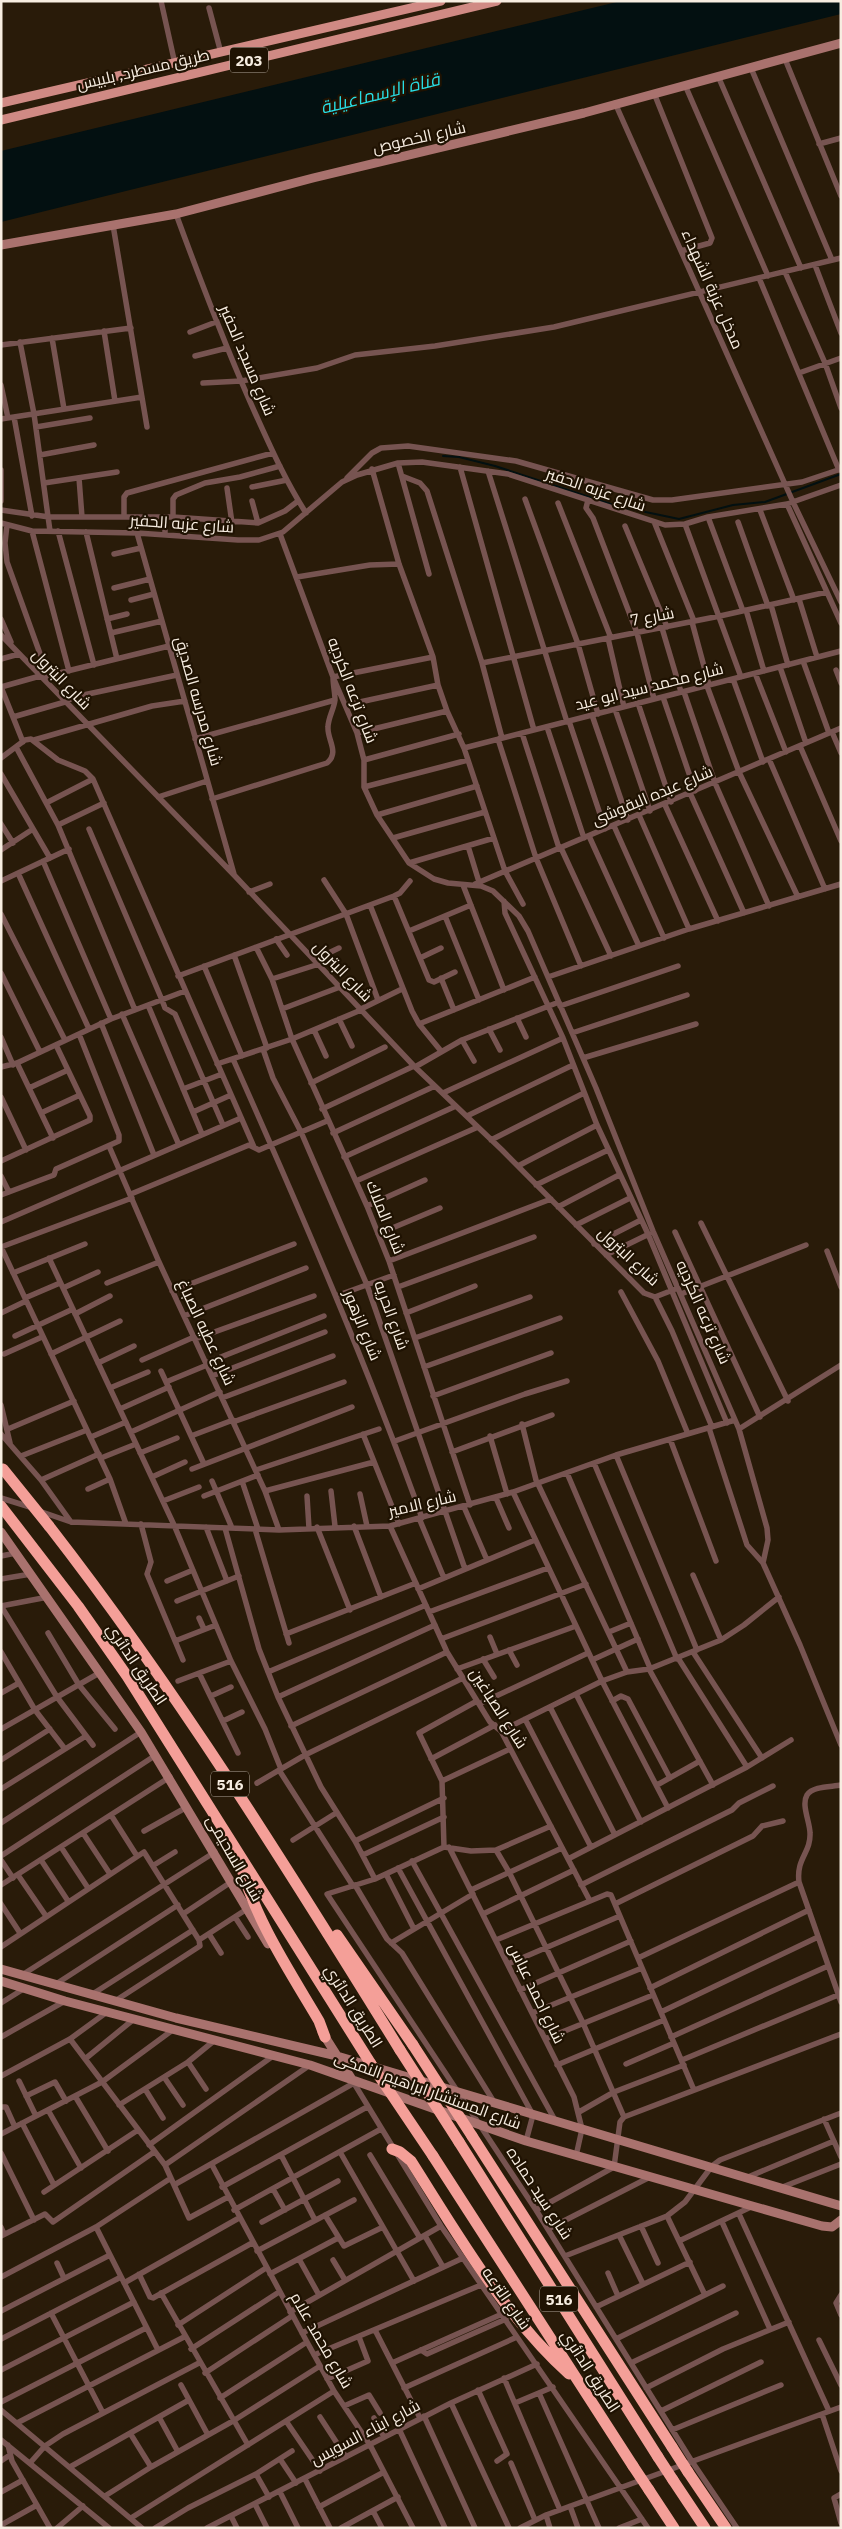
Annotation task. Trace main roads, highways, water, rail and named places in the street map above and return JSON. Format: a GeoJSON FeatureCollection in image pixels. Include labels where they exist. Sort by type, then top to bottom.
{"type":"FeatureCollection","features":[{"type":"Feature","properties":{"kind":"highway","name":"الطريق الدائري"},"geometry":{"type":"LineString","coordinates":[[2,1468],[49,1526],[149,1662],[301,1889],[400,2050],[705,2528]]}},
{"type":"Feature","properties":{"kind":"highway","name":"الطريق الدائري"},"geometry":{"type":"LineString","coordinates":[[1,1506],[127,1676],[237,1848],[371,2064],[433,2156],[674,2528]]}},
{"type":"Feature","properties":{"kind":"highway"},"geometry":{"type":"LineString","coordinates":[[237,1848],[258,1913],[319,2021],[325,2037]]}},
{"type":"Feature","properties":{"kind":"highway","name":"الطريق الدائري"},"geometry":{"type":"LineString","coordinates":[[301,1889],[352,1955],[413,2045],[672,2447],[690,2466],[726,2528]]}},
{"type":"Feature","properties":{"kind":"highway"},"geometry":{"type":"LineString","coordinates":[[392,2149],[400,2152],[411,2161],[500,2296],[521,2324],[544,2350],[582,2385]]}},
{"type":"Feature","properties":{"kind":"main road","name":"طريق مسطرد, بلبيس"},"geometry":{"type":"LineString","coordinates":[[1,103],[441,1]]}},
{"type":"Feature","properties":{"kind":"main road","name":"طريق مسطرد, بلبيس"},"geometry":{"type":"LineString","coordinates":[[1,120],[497,1]]}},
{"type":"Feature","properties":{"kind":"water","name":"قناة الإسماعيلية"},"geometry":{"type":"Polygon","coordinates":[[[621,1],[841,1],[841,14],[1,222],[1,151],[621,1]]]}},
{"type":"Feature","properties":{"kind":"waterway"},"geometry":{"type":"LineString","coordinates":[[443,456],[459,457],[495,466],[617,506],[679,519],[733,505],[765,502],[841,474]]}}]}
